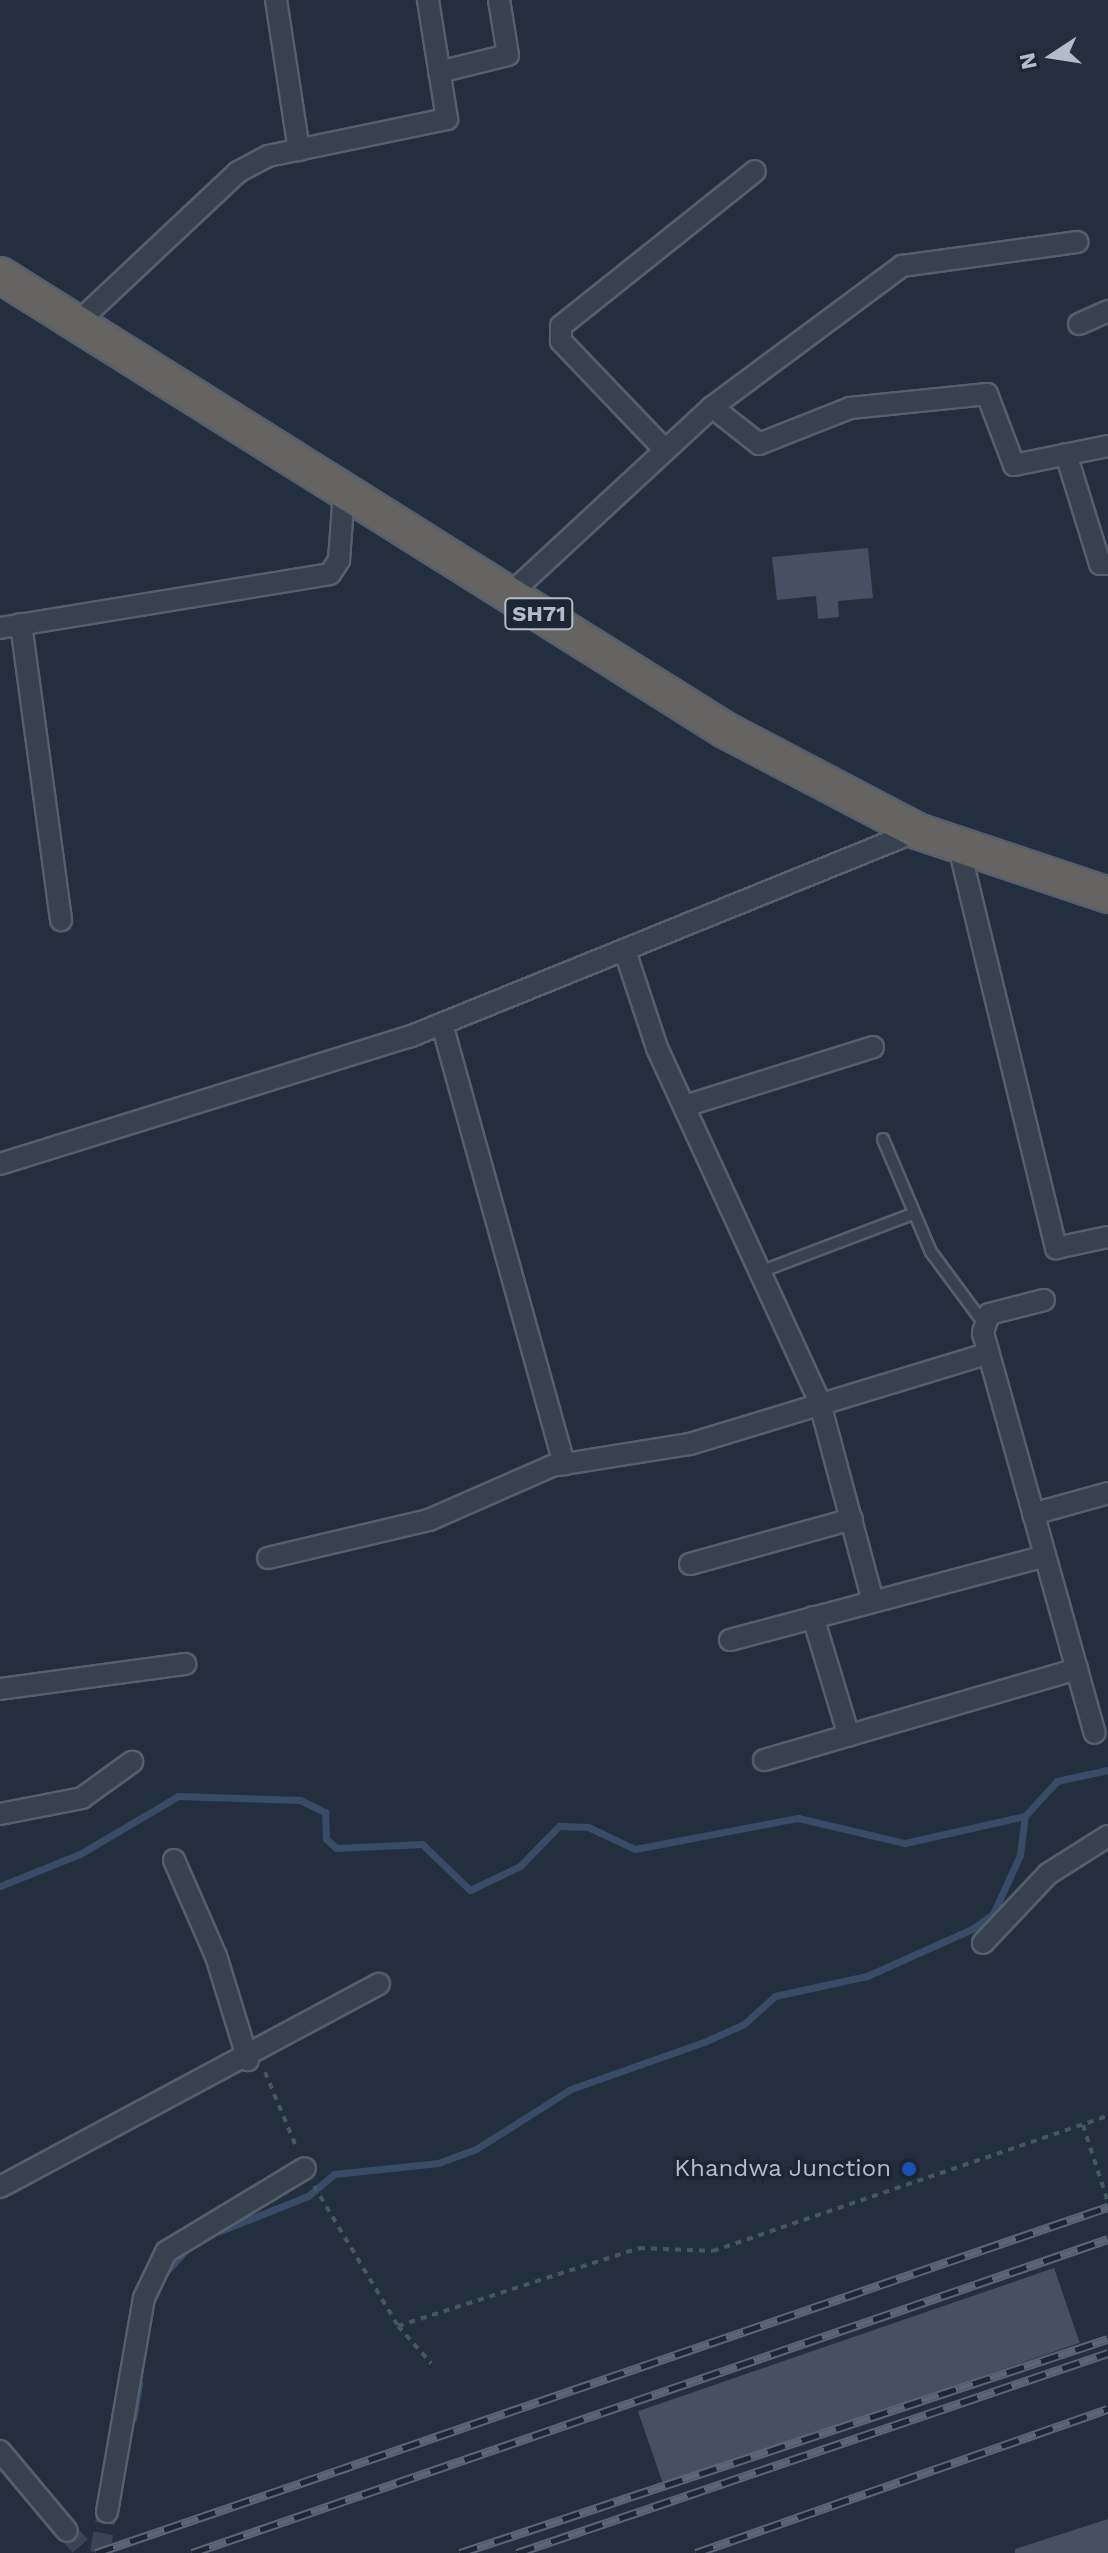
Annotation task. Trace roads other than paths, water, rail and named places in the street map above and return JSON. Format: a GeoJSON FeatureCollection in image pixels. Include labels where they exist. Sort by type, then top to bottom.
{"type":"FeatureCollection","features":[{"type":"Feature","properties":{"kind":"highway","name":"SH71"},"geometry":{"type":"LineString","coordinates":[[0,275],[74,326],[725,730],[917,831],[1108,895]]}},
{"type":"Feature","properties":{"kind":"street"},"geometry":{"type":"LineString","coordinates":[[276,0],[299,150]]}},
{"type":"Feature","properties":{"kind":"street"},"geometry":{"type":"LineString","coordinates":[[74,326],[238,172],[299,150],[447,119],[428,0]]}},
{"type":"Feature","properties":{"kind":"street"},"geometry":{"type":"LineString","coordinates":[[439,72],[508,55],[499,0]]}},
{"type":"Feature","properties":{"kind":"street"},"geometry":{"type":"LineString","coordinates":[[665,450],[561,341],[561,326],[755,171]]}},
{"type":"Feature","properties":{"kind":"street"},"geometry":{"type":"LineString","coordinates":[[509,595],[712,407],[914,260],[1077,242]]}},
{"type":"Feature","properties":{"kind":"street"},"geometry":{"type":"LineString","coordinates":[[1079,324],[1108,311]]}},
{"type":"Feature","properties":{"kind":"street"},"geometry":{"type":"LineString","coordinates":[[712,407],[759,444],[850,408],[987,394],[1014,465],[1108,446]]}},
{"type":"Feature","properties":{"kind":"street"},"geometry":{"type":"LineString","coordinates":[[1066,454],[1100,564],[1108,564]]}},
{"type":"Feature","properties":{"kind":"street"},"geometry":{"type":"LineString","coordinates":[[0,628],[330,574],[339,560],[344,492]]}},
{"type":"Feature","properties":{"kind":"street"},"geometry":{"type":"LineString","coordinates":[[21,624],[61,920]]}},
{"type":"Feature","properties":{"kind":"street"},"geometry":{"type":"LineString","coordinates":[[0,1164],[442,1024],[917,831]]}},
{"type":"Feature","properties":{"kind":"street"},"geometry":{"type":"LineString","coordinates":[[959,847],[1056,1248],[1108,1237]]}},
{"type":"Feature","properties":{"kind":"street"},"geometry":{"type":"LineString","coordinates":[[625,951],[685,1106],[819,1400],[873,1601]]}},
{"type":"Feature","properties":{"kind":"street"},"geometry":{"type":"LineString","coordinates":[[442,1024],[564,1464]]}},
{"type":"Feature","properties":{"kind":"street"},"geometry":{"type":"LineString","coordinates":[[685,1106],[873,1047]]}},
{"type":"Feature","properties":{"kind":"street"},"geometry":{"type":"LineString","coordinates":[[1044,1300],[982,1321],[987,1354],[1095,1733]]}},
{"type":"Feature","properties":{"kind":"street"},"geometry":{"type":"LineString","coordinates":[[268,1558],[429,1520],[564,1464],[690,1444],[819,1400],[987,1354]]}},
{"type":"Feature","properties":{"kind":"street"},"geometry":{"type":"LineString","coordinates":[[1033,1514],[1108,1493]]}},
{"type":"Feature","properties":{"kind":"street"},"geometry":{"type":"LineString","coordinates":[[690,1564],[852,1519]]}},
{"type":"Feature","properties":{"kind":"street"},"geometry":{"type":"LineString","coordinates":[[730,1640],[1045,1556]]}},
{"type":"Feature","properties":{"kind":"street"},"geometry":{"type":"LineString","coordinates":[[813,1617],[849,1736]]}},
{"type":"Feature","properties":{"kind":"street"},"geometry":{"type":"LineString","coordinates":[[0,1689],[185,1664]]}},
{"type":"Feature","properties":{"kind":"street"},"geometry":{"type":"LineString","coordinates":[[764,1760],[1077,1669]]}},
{"type":"Feature","properties":{"kind":"street"},"geometry":{"type":"LineString","coordinates":[[0,1814],[82,1798],[132,1762]]}},
{"type":"Feature","properties":{"kind":"street"},"geometry":{"type":"LineString","coordinates":[[983,1943],[1048,1874],[1108,1836]]}},
{"type":"Feature","properties":{"kind":"street"},"geometry":{"type":"LineString","coordinates":[[174,1860],[216,1956],[253,2057]]}},
{"type":"Feature","properties":{"kind":"street"},"geometry":{"type":"LineString","coordinates":[[0,2187],[253,2057],[379,1984]]}},
{"type":"Feature","properties":{"kind":"street"},"geometry":{"type":"LineString","coordinates":[[107,2512],[144,2298],[166,2252],[305,2168]]}},
{"type":"Feature","properties":{"kind":"street"},"geometry":{"type":"LineString","coordinates":[[0,2451],[67,2531]]}},
{"type":"Feature","properties":{"kind":"lane"},"geometry":{"type":"LineString","coordinates":[[883,1139],[913,1214],[949,1281],[982,1321]]}},
{"type":"Feature","properties":{"kind":"lane"},"geometry":{"type":"LineString","coordinates":[[760,1272],[913,1214]]}},
{"type":"Feature","properties":{"kind":"waterway"},"geometry":{"type":"LineString","coordinates":[[0,1886],[80,1854],[178,1796],[300,1800],[325,1812],[326,1839],[336,1848],[422,1844],[470,1890],[520,1866],[559,1826],[588,1827],[635,1849],[798,1818],[905,1843],[1025,1816],[1057,1781],[1108,1770]]}},
{"type":"Feature","properties":{"kind":"waterway"},"geometry":{"type":"LineString","coordinates":[[220,2231],[308,2196],[334,2174],[438,2163],[476,2149],[571,2089],[704,2042],[744,2024],[775,1996],[867,1976],[972,1929],[993,1914],[1020,1855],[1025,1816]]}},
{"type":"Feature","properties":{"kind":"waterway"},"geometry":{"type":"LineString","coordinates":[[167,2271],[185,2251]]}},
{"type":"Feature","properties":{"kind":"waterway"},"geometry":{"type":"LineString","coordinates":[[133,2419],[139,2384]]}},
{"type":"Feature","properties":{"kind":"tunnel"},"geometry":{"type":"LineString","coordinates":[[100,2553],[107,2512]]}},
{"type":"Feature","properties":{"kind":"tunnel"},"geometry":{"type":"LineString","coordinates":[[67,2531],[86,2553]]}},
{"type":"Feature","properties":{"kind":"railway"},"geometry":{"type":"LineString","coordinates":[[96,2553],[1108,2207]]}},
{"type":"Feature","properties":{"kind":"railway"},"geometry":{"type":"LineString","coordinates":[[192,2553],[1108,2239]]}},
{"type":"Feature","properties":{"kind":"railway"},"geometry":{"type":"LineString","coordinates":[[460,2553],[1108,2339]]}},
{"type":"Feature","properties":{"kind":"railway"},"geometry":{"type":"LineString","coordinates":[[517,2553],[1108,2353]]}},
{"type":"Feature","properties":{"kind":"railway"},"geometry":{"type":"LineString","coordinates":[[696,2553],[1108,2409]]}},
{"type":"Feature","properties":{"kind":"place","name":"Khandwa Junction"},"geometry":{"type":"Point","coordinates":[909,2169]}}]}
